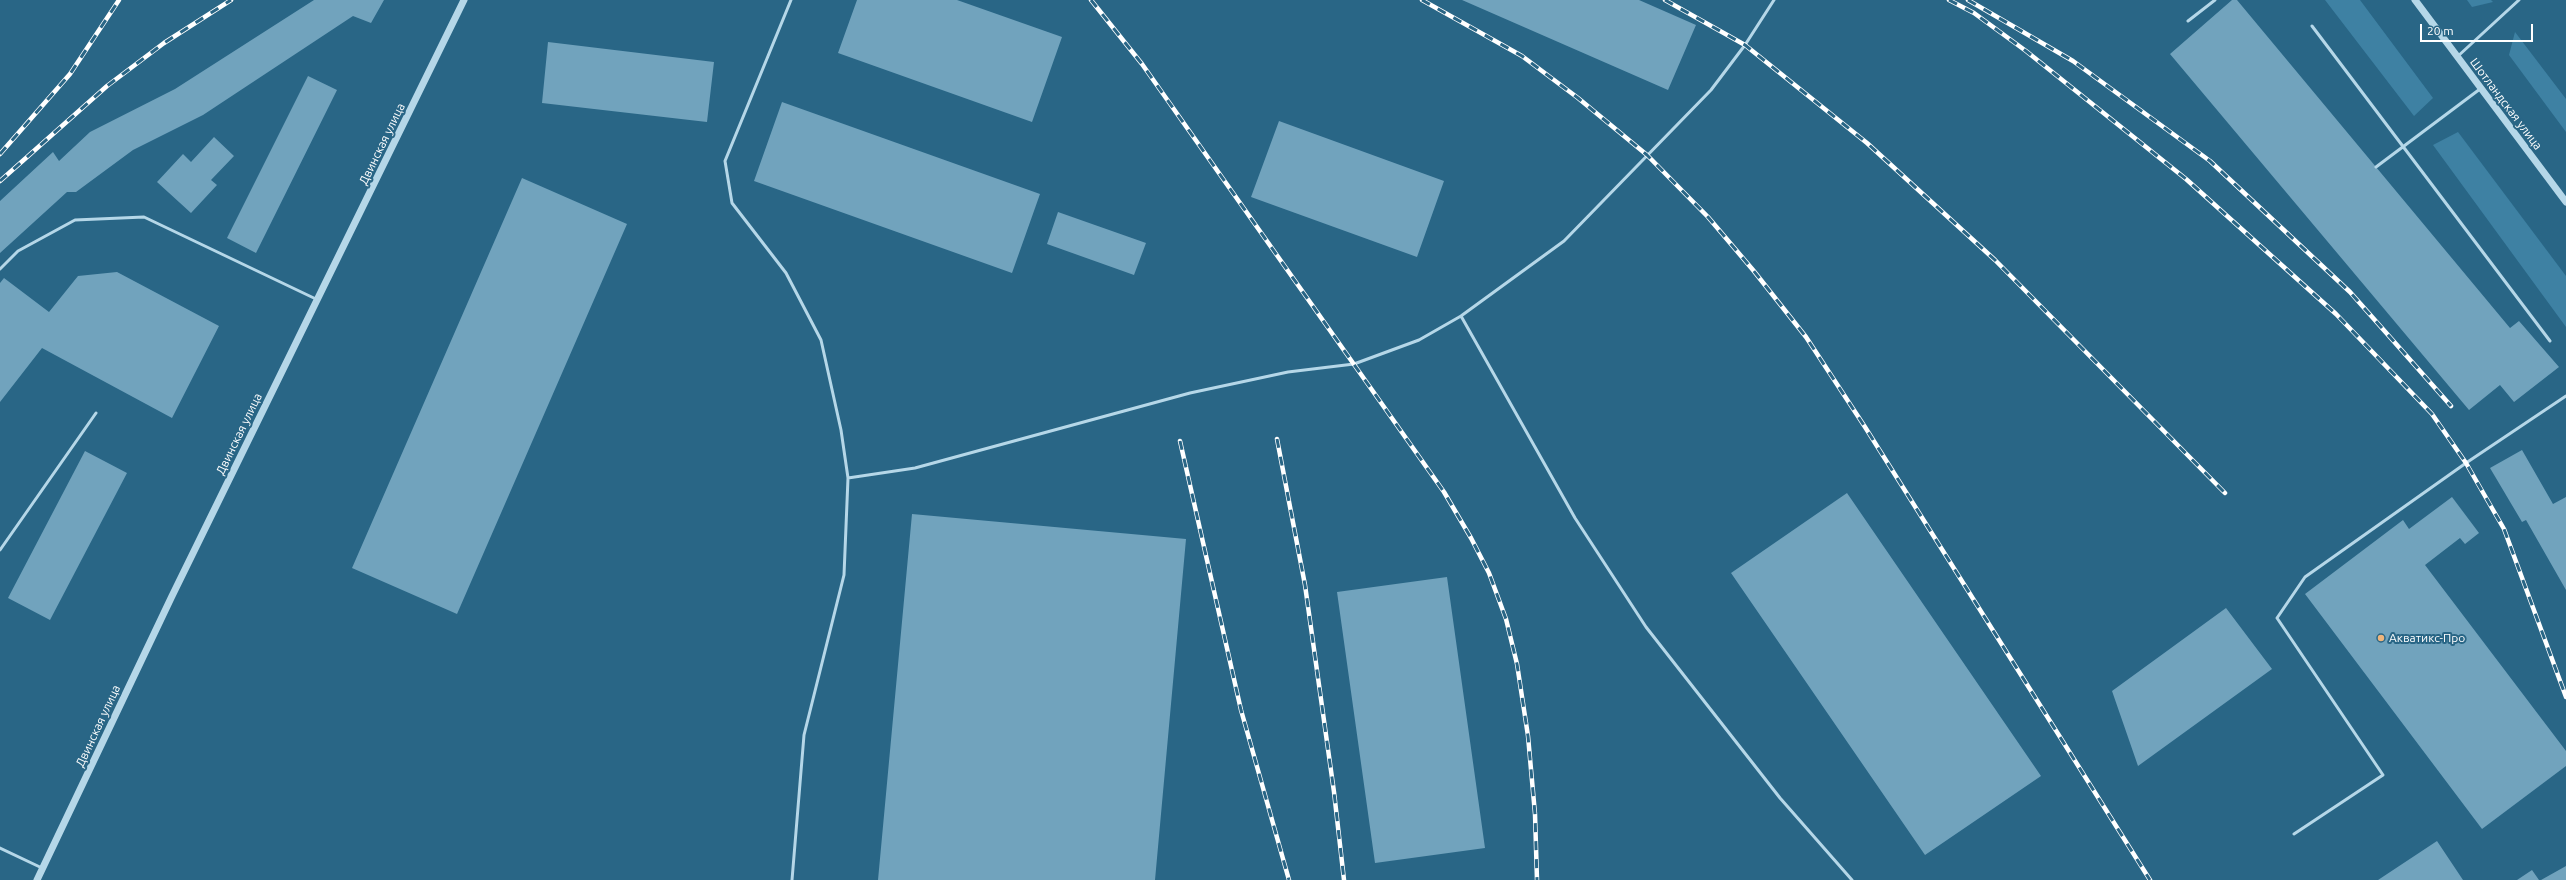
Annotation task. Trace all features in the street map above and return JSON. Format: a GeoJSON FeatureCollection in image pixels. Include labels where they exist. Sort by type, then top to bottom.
{"type":"FeatureCollection","features":[{"type":"Feature","properties":{"kind":"street","name":"Двинская улица"},"geometry":{"type":"LineString","coordinates":[[37,880],[168,603],[464,0]]}},
{"type":"Feature","properties":{"kind":"street","name":"Шотландская улица"},"geometry":{"type":"LineString","coordinates":[[2415,0],[2480,89],[2566,202]]}},
{"type":"Feature","properties":{"kind":"lane"},"geometry":{"type":"LineString","coordinates":[[791,0],[724,161],[732,204],[786,273],[821,340],[841,430],[848,478],[844,575],[804,735],[792,880]]}},
{"type":"Feature","properties":{"kind":"lane"},"geometry":{"type":"LineString","coordinates":[[848,478],[915,468],[1190,392],[1288,372],[1354,364],[1419,340],[1461,316],[1564,241],[1711,90],[1746,45],[1774,0]]}},
{"type":"Feature","properties":{"kind":"lane"},"geometry":{"type":"LineString","coordinates":[[2188,21],[2214,0]]}},
{"type":"Feature","properties":{"kind":"lane"},"geometry":{"type":"LineString","coordinates":[[2457,57],[2520,0]]}},
{"type":"Feature","properties":{"kind":"lane"},"geometry":{"type":"LineString","coordinates":[[2312,26],[2550,342]]}},
{"type":"Feature","properties":{"kind":"lane"},"geometry":{"type":"LineString","coordinates":[[2376,167],[2480,89]]}},
{"type":"Feature","properties":{"kind":"lane"},"geometry":{"type":"LineString","coordinates":[[0,270],[18,251],[75,220],[144,217],[318,300]]}},
{"type":"Feature","properties":{"kind":"lane"},"geometry":{"type":"LineString","coordinates":[[1461,316],[1576,518],[1646,627],[1780,798],[1852,880]]}},
{"type":"Feature","properties":{"kind":"lane"},"geometry":{"type":"LineString","coordinates":[[2294,834],[2383,775],[2277,618],[2305,577],[2466,462],[2566,396]]}},
{"type":"Feature","properties":{"kind":"lane"},"geometry":{"type":"LineString","coordinates":[[0,550],[96,413]]}},
{"type":"Feature","properties":{"kind":"lane"},"geometry":{"type":"LineString","coordinates":[[0,848],[42,868]]}},
{"type":"Feature","properties":{"kind":"shaded area"},"geometry":{"type":"Polygon","coordinates":[[[2325,0],[2360,0],[2433,98],[2414,116],[2325,0]]]}},
{"type":"Feature","properties":{"kind":"shaded area"},"geometry":{"type":"Polygon","coordinates":[[[2467,0],[2491,0],[2493,2],[2472,7],[2467,0]]]}},
{"type":"Feature","properties":{"kind":"shaded area"},"geometry":{"type":"Polygon","coordinates":[[[2515,32],[2566,99],[2566,132],[2509,55],[2515,32]]]}},
{"type":"Feature","properties":{"kind":"shaded area"},"geometry":{"type":"Polygon","coordinates":[[[2458,132],[2566,276],[2566,327],[2433,145],[2458,132]]]}},
{"type":"Feature","properties":{"kind":"building"},"geometry":{"type":"Polygon","coordinates":[[[314,0],[384,0],[371,23],[353,16],[203,115],[133,150],[76,192],[67,192],[0,253],[0,201],[53,152],[59,161],[90,132],[175,89],[314,0]]]}},
{"type":"Feature","properties":{"kind":"building"},"geometry":{"type":"Polygon","coordinates":[[[857,0],[957,0],[1062,37],[1032,122],[838,53],[857,0]]]}},
{"type":"Feature","properties":{"kind":"building"},"geometry":{"type":"Polygon","coordinates":[[[1462,0],[1639,0],[1696,25],[1668,90],[1462,0]]]}},
{"type":"Feature","properties":{"kind":"building"},"geometry":{"type":"Polygon","coordinates":[[[2232,0],[2237,0],[2510,328],[2519,321],[2559,367],[2514,402],[2500,385],[2469,410],[2170,54],[2232,0]]]}},
{"type":"Feature","properties":{"kind":"building"},"geometry":{"type":"Polygon","coordinates":[[[548,42],[714,62],[707,122],[542,103],[548,42]]]}},
{"type":"Feature","properties":{"kind":"building"},"geometry":{"type":"Polygon","coordinates":[[[308,76],[337,90],[256,253],[227,238],[308,76]]]}},
{"type":"Feature","properties":{"kind":"building"},"geometry":{"type":"Polygon","coordinates":[[[782,102],[1040,194],[1012,273],[754,181],[782,102]]]}},
{"type":"Feature","properties":{"kind":"building"},"geometry":{"type":"Polygon","coordinates":[[[1279,121],[1444,181],[1417,257],[1251,197],[1279,121]]]}},
{"type":"Feature","properties":{"kind":"building"},"geometry":{"type":"Polygon","coordinates":[[[214,137],[234,156],[211,180],[217,185],[191,213],[157,182],[183,154],[191,162],[214,137]]]}},
{"type":"Feature","properties":{"kind":"building"},"geometry":{"type":"Polygon","coordinates":[[[522,178],[627,224],[457,614],[352,568],[522,178]]]}},
{"type":"Feature","properties":{"kind":"building"},"geometry":{"type":"Polygon","coordinates":[[[1058,212],[1146,243],[1134,275],[1047,244],[1058,212]]]}},
{"type":"Feature","properties":{"kind":"building"},"geometry":{"type":"Polygon","coordinates":[[[117,272],[219,326],[172,418],[42,348],[0,402],[0,283],[4,278],[49,312],[78,276],[117,272]]]}},
{"type":"Feature","properties":{"kind":"building"},"geometry":{"type":"Polygon","coordinates":[[[2522,450],[2553,504],[2566,497],[2566,590],[2526,520],[2522,522],[2490,468],[2522,450]]]}},
{"type":"Feature","properties":{"kind":"building"},"geometry":{"type":"Polygon","coordinates":[[[85,451],[127,473],[50,620],[8,598],[85,451]]]}},
{"type":"Feature","properties":{"kind":"building"},"geometry":{"type":"Polygon","coordinates":[[[1847,493],[2041,776],[1925,855],[1731,573],[1847,493]]]}},
{"type":"Feature","properties":{"kind":"building"},"geometry":{"type":"Polygon","coordinates":[[[2452,497],[2479,533],[2465,544],[2460,538],[2425,565],[2566,751],[2566,766],[2482,829],[2305,594],[2403,520],[2409,529],[2452,497]]]}},
{"type":"Feature","properties":{"kind":"building"},"geometry":{"type":"Polygon","coordinates":[[[912,514],[1186,539],[1155,880],[878,880],[912,514]]]}},
{"type":"Feature","properties":{"kind":"building"},"geometry":{"type":"Polygon","coordinates":[[[1447,577],[1485,848],[1375,863],[1337,592],[1447,577]]]}},
{"type":"Feature","properties":{"kind":"building"},"geometry":{"type":"Polygon","coordinates":[[[2226,608],[2272,669],[2138,766],[2112,691],[2226,608]]]}},
{"type":"Feature","properties":{"kind":"building"},"geometry":{"type":"Polygon","coordinates":[[[2437,841],[2463,880],[2378,880],[2437,841]]]}},
{"type":"Feature","properties":{"kind":"building"},"geometry":{"type":"Polygon","coordinates":[[[2566,866],[2566,880],[2541,880],[2566,866]]]}},
{"type":"Feature","properties":{"kind":"building"},"geometry":{"type":"Polygon","coordinates":[[[2532,870],[2539,880],[2517,880],[2532,870]]]}},
{"type":"Feature","properties":{"kind":"railway"},"geometry":{"type":"LineString","coordinates":[[0,154],[70,74],[119,0]]}},
{"type":"Feature","properties":{"kind":"railway"},"geometry":{"type":"LineString","coordinates":[[0,181],[107,86],[164,43],[231,0]]}},
{"type":"Feature","properties":{"kind":"railway"},"geometry":{"type":"LineString","coordinates":[[1091,0],[1142,64],[1444,492],[1471,538],[1489,573],[1506,619],[1517,664],[1528,736],[1535,814],[1537,880]]}},
{"type":"Feature","properties":{"kind":"railway"},"geometry":{"type":"LineString","coordinates":[[1422,0],[1522,56],[1578,98],[1647,155],[1708,217],[1753,270],[1806,337],[1865,427],[2150,880]]}},
{"type":"Feature","properties":{"kind":"railway"},"geometry":{"type":"LineString","coordinates":[[1665,0],[1745,45],[1867,143],[1995,260],[2225,493]]}},
{"type":"Feature","properties":{"kind":"railway"},"geometry":{"type":"LineString","coordinates":[[1949,0],[1974,13],[2026,51],[2186,179],[2336,314],[2432,414],[2466,463],[2504,529],[2566,697]]}},
{"type":"Feature","properties":{"kind":"railway"},"geometry":{"type":"LineString","coordinates":[[1968,0],[2073,61],[2210,161],[2350,292],[2451,406]]}},
{"type":"Feature","properties":{"kind":"railway"},"geometry":{"type":"LineString","coordinates":[[1277,439],[1305,585],[1334,792],[1344,880]]}},
{"type":"Feature","properties":{"kind":"railway"},"geometry":{"type":"LineString","coordinates":[[1180,441],[1241,710],[1289,880]]}},
{"type":"Feature","properties":{"kind":"place","name":"Акватикс-Про"},"geometry":{"type":"Point","coordinates":[2381,638]}}]}
